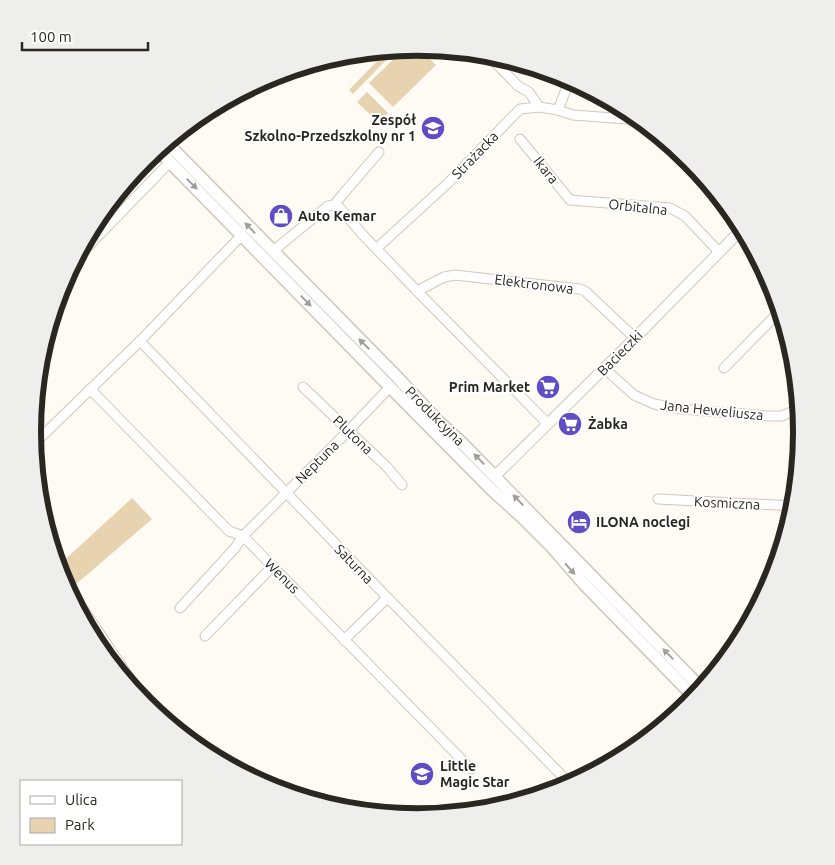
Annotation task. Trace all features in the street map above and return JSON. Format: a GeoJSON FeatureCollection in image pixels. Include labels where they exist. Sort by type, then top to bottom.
{"type":"FeatureCollection","features":[{"type":"Feature","properties":{"kind":"main road","name":"Produkcyjna"},"geometry":{"type":"LineString","coordinates":[[172,148],[273,251],[394,383]]}},
{"type":"Feature","properties":{"kind":"main road","name":"Produkcyjna"},"geometry":{"type":"LineString","coordinates":[[163,155],[394,383],[462,443],[523,518],[690,693]]}},
{"type":"Feature","properties":{"kind":"main road","name":"Produkcyjna"},"geometry":{"type":"LineString","coordinates":[[491,480],[697,684]]}},
{"type":"Feature","properties":{"kind":"street"},"geometry":{"type":"LineString","coordinates":[[497,65],[518,86],[529,92],[539,107]]}},
{"type":"Feature","properties":{"kind":"street"},"geometry":{"type":"LineString","coordinates":[[558,110],[567,88]]}},
{"type":"Feature","properties":{"kind":"street","name":"Strażacka"},"geometry":{"type":"LineString","coordinates":[[377,248],[446,185],[520,109],[539,107],[573,115],[625,119]]}},
{"type":"Feature","properties":{"kind":"street","name":"Ikara"},"geometry":{"type":"LineString","coordinates":[[520,139],[570,200]]}},
{"type":"Feature","properties":{"kind":"street"},"geometry":{"type":"LineString","coordinates":[[334,205],[379,152]]}},
{"type":"Feature","properties":{"kind":"street"},"geometry":{"type":"LineString","coordinates":[[95,240],[170,162]]}},
{"type":"Feature","properties":{"kind":"street","name":"Orbitalna"},"geometry":{"type":"LineString","coordinates":[[570,200],[670,208],[685,216],[719,252]]}},
{"type":"Feature","properties":{"kind":"street"},"geometry":{"type":"LineString","coordinates":[[273,251],[328,206],[334,205],[344,211],[363,235],[547,423]]}},
{"type":"Feature","properties":{"kind":"street","name":"Bacieczki"},"geometry":{"type":"LineString","coordinates":[[491,480],[737,234]]}},
{"type":"Feature","properties":{"kind":"street"},"geometry":{"type":"LineString","coordinates":[[41,437],[140,341],[242,235]]}},
{"type":"Feature","properties":{"kind":"street","name":"Elektronowa"},"geometry":{"type":"LineString","coordinates":[[417,291],[444,277],[455,275],[580,289],[585,291],[635,338]]}},
{"type":"Feature","properties":{"kind":"street"},"geometry":{"type":"LineString","coordinates":[[724,368],[775,316]]}},
{"type":"Feature","properties":{"kind":"street","name":"Saturna"},"geometry":{"type":"LineString","coordinates":[[140,341],[387,598],[565,778]]}},
{"type":"Feature","properties":{"kind":"street","name":"Jana Heweliusza"},"geometry":{"type":"LineString","coordinates":[[604,368],[634,395],[654,404],[682,409],[767,416],[782,416],[793,411]]}},
{"type":"Feature","properties":{"kind":"street","name":"Neptuna"},"geometry":{"type":"LineString","coordinates":[[180,608],[235,548],[243,536],[394,383]]}},
{"type":"Feature","properties":{"kind":"street","name":"Plutona"},"geometry":{"type":"LineString","coordinates":[[303,387],[402,484]]}},
{"type":"Feature","properties":{"kind":"street","name":"Wenus"},"geometry":{"type":"LineString","coordinates":[[90,389],[229,531],[243,536],[471,768]]}},
{"type":"Feature","properties":{"kind":"street","name":"Kosmiczna"},"geometry":{"type":"LineString","coordinates":[[658,500],[787,506]]}},
{"type":"Feature","properties":{"kind":"street"},"geometry":{"type":"LineString","coordinates":[[205,636],[273,566]]}},
{"type":"Feature","properties":{"kind":"street"},"geometry":{"type":"LineString","coordinates":[[344,640],[387,598]]}},
{"type":"Feature","properties":{"kind":"green space"},"geometry":{"type":"Polygon","coordinates":[[[427,56],[436,65],[393,107],[369,83],[396,57],[427,56]]]}},
{"type":"Feature","properties":{"kind":"green space"},"geometry":{"type":"Polygon","coordinates":[[[389,57],[353,94],[349,90],[380,58],[389,57]]]}},
{"type":"Feature","properties":{"kind":"green space"},"geometry":{"type":"Polygon","coordinates":[[[367,92],[388,113],[379,123],[357,102],[367,92]]]}},
{"type":"Feature","properties":{"kind":"green space"},"geometry":{"type":"Polygon","coordinates":[[[132,498],[152,519],[75,585],[64,561],[132,498]]]}},
{"type":"Feature","properties":{"kind":"place","name":"Zespół Szkolno-Przedszkolny nr 1"},"geometry":{"type":"Point","coordinates":[433,128]}},
{"type":"Feature","properties":{"kind":"place","name":"Auto Kemar"},"geometry":{"type":"Point","coordinates":[281,216]}},
{"type":"Feature","properties":{"kind":"place","name":"Prim Market"},"geometry":{"type":"Point","coordinates":[548,387]}},
{"type":"Feature","properties":{"kind":"place","name":"Żabka"},"geometry":{"type":"Point","coordinates":[570,424]}},
{"type":"Feature","properties":{"kind":"place","name":"ILONA noclegi"},"geometry":{"type":"Point","coordinates":[579,522]}},
{"type":"Feature","properties":{"kind":"place","name":"Little Magic Star"},"geometry":{"type":"Point","coordinates":[422,774]}}]}
